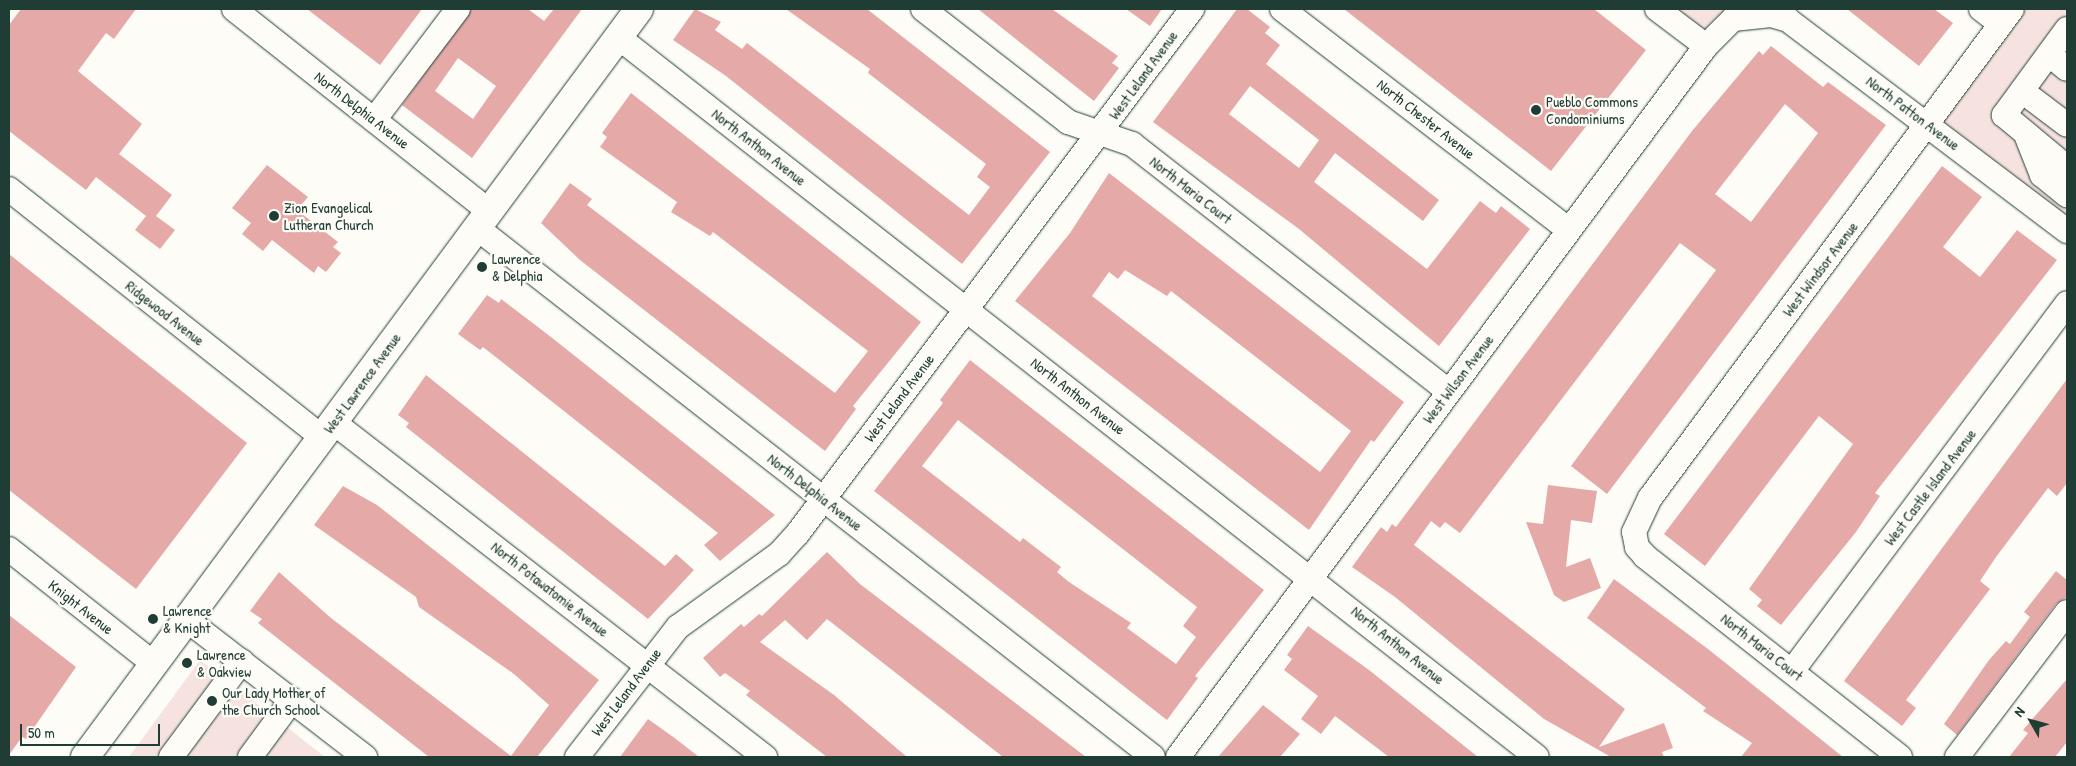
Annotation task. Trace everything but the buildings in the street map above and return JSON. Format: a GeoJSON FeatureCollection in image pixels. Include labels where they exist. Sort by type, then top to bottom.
{"type":"FeatureCollection","features":[{"type":"Feature","properties":{"kind":"main road","name":"West Lawrence Avenue"},"geometry":{"type":"LineString","coordinates":[[85,757],[639,9]]}},
{"type":"Feature","properties":{"kind":"street","name":"North Delphia Avenue"},"geometry":{"type":"LineString","coordinates":[[234,9],[374,120],[483,219],[823,499],[1153,757]]}},
{"type":"Feature","properties":{"kind":"street"},"geometry":{"type":"LineString","coordinates":[[374,120],[458,9]]}},
{"type":"Feature","properties":{"kind":"street","name":"North Maria Court"},"geometry":{"type":"LineString","coordinates":[[923,9],[1068,122],[1132,144],[1448,391]]}},
{"type":"Feature","properties":{"kind":"street","name":"West Leland Avenue"},"geometry":{"type":"LineString","coordinates":[[577,757],[646,663],[703,605],[779,554],[823,499],[1192,9]]}},
{"type":"Feature","properties":{"kind":"street","name":"North Chester Avenue"},"geometry":{"type":"LineString","coordinates":[[1282,9],[1569,230]]}},
{"type":"Feature","properties":{"kind":"street"},"geometry":{"type":"LineString","coordinates":[[1657,9],[1706,46]]}},
{"type":"Feature","properties":{"kind":"street"},"geometry":{"type":"LineString","coordinates":[[1981,9],[2006,16]]}},
{"type":"Feature","properties":{"kind":"street","name":"West Wilson Avenue"},"geometry":{"type":"LineString","coordinates":[[1178,757],[1706,46],[1734,19],[1750,14]]}},
{"type":"Feature","properties":{"kind":"street","name":"North Patton Avenue"},"geometry":{"type":"LineString","coordinates":[[1750,14],[1788,20],[2067,231]]}},
{"type":"Feature","properties":{"kind":"street","name":"West Windsor Avenue"},"geometry":{"type":"LineString","coordinates":[[1634,532],[1650,498],[2006,16]]}},
{"type":"Feature","properties":{"kind":"street"},"geometry":{"type":"LineString","coordinates":[[2067,29],[2004,115],[2027,137],[2065,166],[2067,174]]}},
{"type":"Feature","properties":{"kind":"street","name":"North Anthon Avenue"},"geometry":{"type":"LineString","coordinates":[[618,36],[966,310],[1312,576],[1537,757]]}},
{"type":"Feature","properties":{"kind":"street"},"geometry":{"type":"LineString","coordinates":[[2049,54],[2067,69]]}},
{"type":"Feature","properties":{"kind":"street"},"geometry":{"type":"LineString","coordinates":[[2022,91],[2067,126]]}},
{"type":"Feature","properties":{"kind":"street"},"geometry":{"type":"LineString","coordinates":[[2027,137],[2042,175],[2067,194]]}},
{"type":"Feature","properties":{"kind":"street","name":"Ridgewood Avenue"},"geometry":{"type":"LineString","coordinates":[[9,189],[328,429]]}},
{"type":"Feature","properties":{"kind":"street","name":"West Castle Island Avenue"},"geometry":{"type":"LineString","coordinates":[[1792,671],[2067,303]]}},
{"type":"Feature","properties":{"kind":"street","name":"North Potawatomie Avenue"},"geometry":{"type":"LineString","coordinates":[[328,429],[646,663],[765,757]]}},
{"type":"Feature","properties":{"kind":"street","name":"North Maria Court"},"geometry":{"type":"LineString","coordinates":[[1634,532],[1636,547],[1645,556],[1900,757]]}},
{"type":"Feature","properties":{"kind":"street","name":"Knight Avenue"},"geometry":{"type":"LineString","coordinates":[[9,549],[154,664]]}},
{"type":"Feature","properties":{"kind":"street"},"geometry":{"type":"LineString","coordinates":[[1957,757],[2067,612]]}},
{"type":"Feature","properties":{"kind":"street"},"geometry":{"type":"LineString","coordinates":[[187,620],[365,757]]}},
{"type":"Feature","properties":{"kind":"street"},"geometry":{"type":"LineString","coordinates":[[171,757],[242,661]]}},
{"type":"Feature","properties":{"kind":"street"},"geometry":{"type":"LineString","coordinates":[[250,757],[292,700]]}},
{"type":"Feature","properties":{"kind":"shaded area"},"geometry":{"type":"Polygon","coordinates":[[[1669,9],[1746,9],[1707,38],[1669,9]]]}},
{"type":"Feature","properties":{"kind":"shaded area"},"geometry":{"type":"Polygon","coordinates":[[[2004,9],[2067,9],[2067,225],[1925,115],[2004,9]]]}},
{"type":"Feature","properties":{"kind":"shaded area","name":"Our Lady Mother of the Church School"},"geometry":{"type":"Polygon","coordinates":[[[200,660],[238,689],[325,757],[129,757],[200,660]]]}},
{"type":"Feature","properties":{"kind":"place","name":"Pueblo Commons Condominiums"},"geometry":{"type":"Point","coordinates":[1536,110]}},
{"type":"Feature","properties":{"kind":"place","name":"Zion Evangelical Lutheran Church"},"geometry":{"type":"Point","coordinates":[274,216]}},
{"type":"Feature","properties":{"kind":"place","name":"Lawrence & Delphia"},"geometry":{"type":"Point","coordinates":[482,267]}},
{"type":"Feature","properties":{"kind":"place","name":"Lawrence & Knight"},"geometry":{"type":"Point","coordinates":[153,619]}},
{"type":"Feature","properties":{"kind":"place","name":"Lawrence & Oakview"},"geometry":{"type":"Point","coordinates":[187,663]}},
{"type":"Feature","properties":{"kind":"place","name":"Our Lady Mother of the Church School"},"geometry":{"type":"Point","coordinates":[212,701]}}]}
